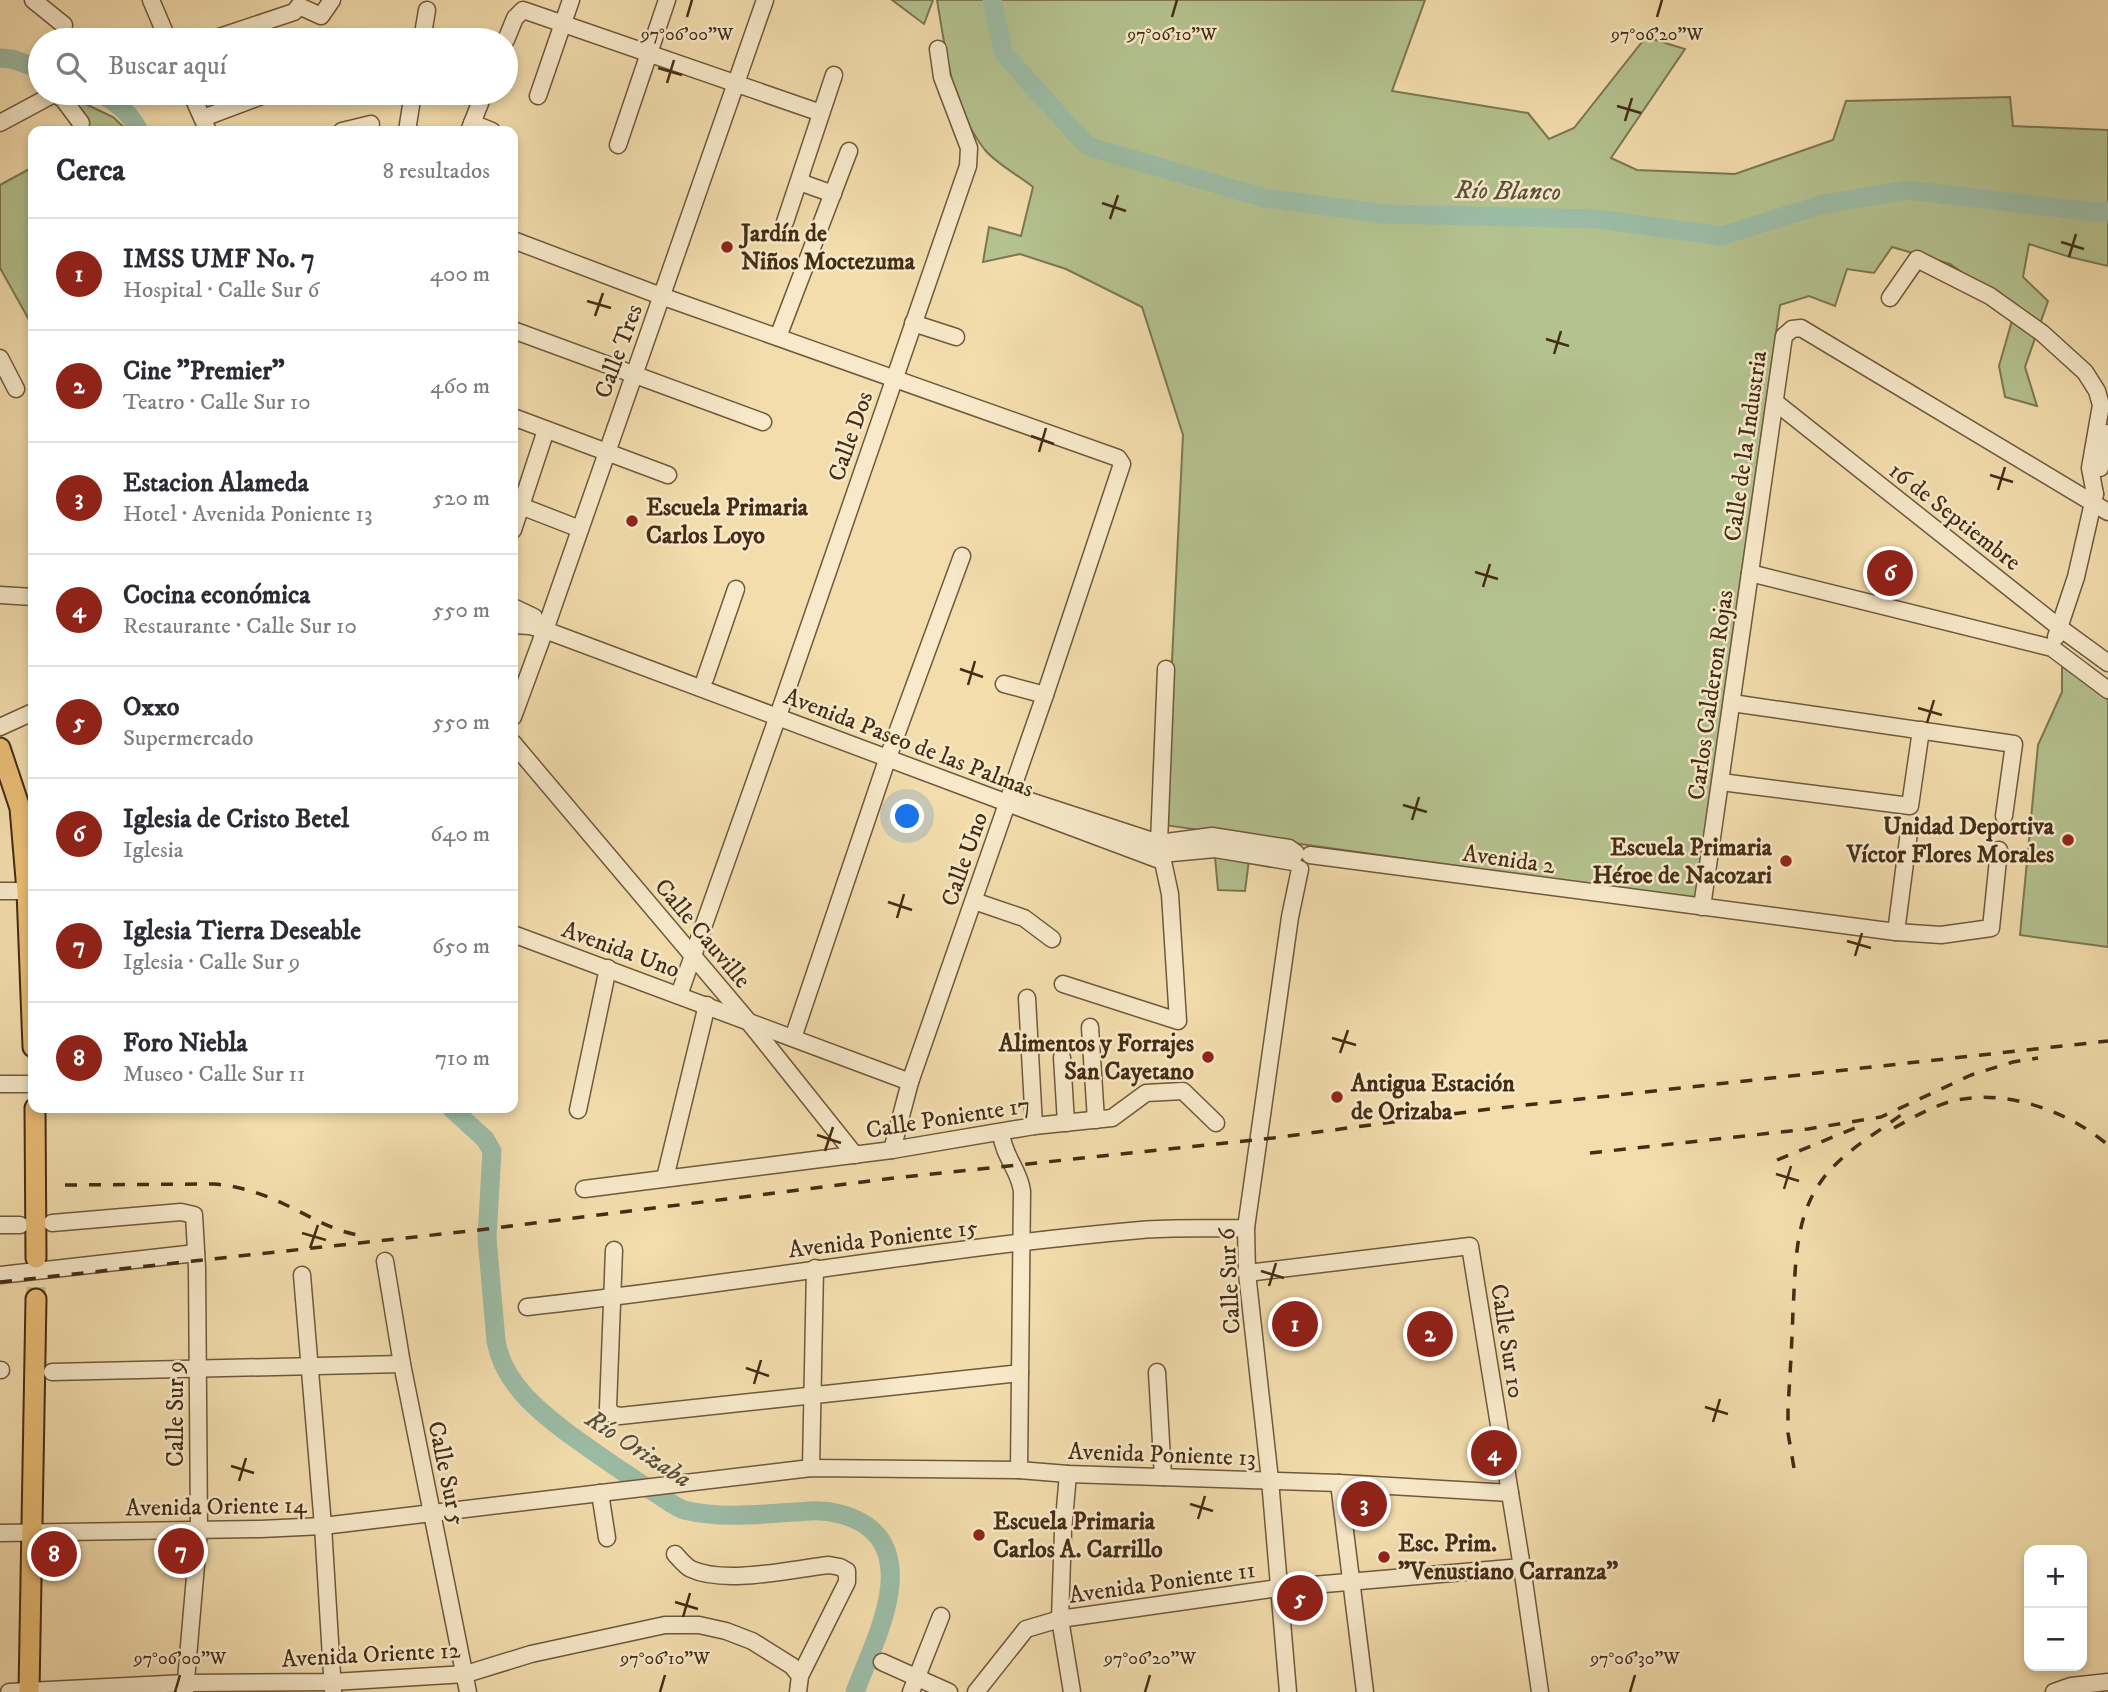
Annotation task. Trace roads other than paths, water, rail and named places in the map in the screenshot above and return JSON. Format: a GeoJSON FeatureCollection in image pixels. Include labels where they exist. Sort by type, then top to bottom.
{"type":"FeatureCollection","features":[{"type":"Feature","properties":{"kind":"main road"},"geometry":{"type":"LineString","coordinates":[[0,748],[20,808],[28,917]]}},
{"type":"Feature","properties":{"kind":"main road"},"geometry":{"type":"LineString","coordinates":[[35,1113],[36,1258]]}},
{"type":"Feature","properties":{"kind":"main road"},"geometry":{"type":"LineString","coordinates":[[29,1692],[34,1532],[36,1299]]}},
{"type":"Feature","properties":{"kind":"street"},"geometry":{"type":"LineString","coordinates":[[33,0],[64,25]]}},
{"type":"Feature","properties":{"kind":"street"},"geometry":{"type":"LineString","coordinates":[[151,0],[163,28]]}},
{"type":"Feature","properties":{"kind":"street"},"geometry":{"type":"LineString","coordinates":[[246,28],[294,12],[298,3],[321,16],[332,0]]}},
{"type":"Feature","properties":{"kind":"street"},"geometry":{"type":"LineString","coordinates":[[538,96],[571,0]]}},
{"type":"Feature","properties":{"kind":"street"},"geometry":{"type":"LineString","coordinates":[[618,145],[667,0]]}},
{"type":"Feature","properties":{"kind":"street","name":"Calle Tres"},"geometry":{"type":"LineString","coordinates":[[518,701],[542,622],[580,529],[765,0]]}},
{"type":"Feature","properties":{"kind":"street"},"geometry":{"type":"LineString","coordinates":[[424,28],[427,10]]}},
{"type":"Feature","properties":{"kind":"street"},"geometry":{"type":"LineString","coordinates":[[510,28],[514,18],[523,10],[821,113]]}},
{"type":"Feature","properties":{"kind":"street","name":"Calle Dos"},"geometry":{"type":"LineString","coordinates":[[679,995],[970,156],[942,77],[938,49]]}},
{"type":"Feature","properties":{"kind":"street"},"geometry":{"type":"LineString","coordinates":[[785,222],[834,75]]}},
{"type":"Feature","properties":{"kind":"street"},"geometry":{"type":"LineString","coordinates":[[0,122],[37,105]]}},
{"type":"Feature","properties":{"kind":"street"},"geometry":{"type":"LineString","coordinates":[[66,105],[81,123]]}},
{"type":"Feature","properties":{"kind":"street"},"geometry":{"type":"LineString","coordinates":[[196,105],[205,125],[246,105]]}},
{"type":"Feature","properties":{"kind":"street"},"geometry":{"type":"LineString","coordinates":[[408,126],[411,105]]}},
{"type":"Feature","properties":{"kind":"street"},"geometry":{"type":"LineString","coordinates":[[470,126],[479,105]]}},
{"type":"Feature","properties":{"kind":"street"},"geometry":{"type":"LineString","coordinates":[[779,337],[849,151]]}},
{"type":"Feature","properties":{"kind":"street"},"geometry":{"type":"LineString","coordinates":[[800,179],[805,184],[833,194]]}},
{"type":"Feature","properties":{"kind":"street"},"geometry":{"type":"LineString","coordinates":[[518,242],[893,379]]}},
{"type":"Feature","properties":{"kind":"street"},"geometry":{"type":"LineString","coordinates":[[1890,299],[1917,259],[1990,296],[2042,333],[2085,372],[2097,391],[2101,405],[2090,468],[2094,498],[2108,512]]}},
{"type":"Feature","properties":{"kind":"street"},"geometry":{"type":"LineString","coordinates":[[913,323],[956,337]]}},
{"type":"Feature","properties":{"kind":"street","name":"Calle de la Industria"},"geometry":{"type":"LineString","coordinates":[[1750,573],[1784,335],[1792,329],[1801,328],[2094,498]]}},
{"type":"Feature","properties":{"kind":"street"},"geometry":{"type":"LineString","coordinates":[[518,332],[763,422]]}},
{"type":"Feature","properties":{"kind":"street"},"geometry":{"type":"LineString","coordinates":[[0,358],[16,389]]}},
{"type":"Feature","properties":{"kind":"street","name":"Calle Uno"},"geometry":{"type":"LineString","coordinates":[[892,1150],[910,1082],[1045,695],[1122,464],[1118,458],[893,379]]}},
{"type":"Feature","properties":{"kind":"street","name":"16 de Septiembre"},"geometry":{"type":"LineString","coordinates":[[1775,402],[2108,663]]}},
{"type":"Feature","properties":{"kind":"street"},"geometry":{"type":"LineString","coordinates":[[518,419],[668,475]]}},
{"type":"Feature","properties":{"kind":"street"},"geometry":{"type":"LineString","coordinates":[[518,502],[546,430]]}},
{"type":"Feature","properties":{"kind":"street"},"geometry":{"type":"LineString","coordinates":[[2052,648],[2076,577],[2108,433]]}},
{"type":"Feature","properties":{"kind":"street"},"geometry":{"type":"LineString","coordinates":[[518,505],[580,529]]}},
{"type":"Feature","properties":{"kind":"street"},"geometry":{"type":"LineString","coordinates":[[793,1038],[889,756],[963,577],[962,556]]}},
{"type":"Feature","properties":{"kind":"street"},"geometry":{"type":"LineString","coordinates":[[1750,573],[2052,648],[2108,690]]}},
{"type":"Feature","properties":{"kind":"street","name":"Carlos Calderon Rojas"},"geometry":{"type":"LineString","coordinates":[[1702,907],[1750,573]]}},
{"type":"Feature","properties":{"kind":"street"},"geometry":{"type":"LineString","coordinates":[[705,679],[736,589]]}},
{"type":"Feature","properties":{"kind":"street"},"geometry":{"type":"LineString","coordinates":[[0,595],[28,597]]}},
{"type":"Feature","properties":{"kind":"street"},"geometry":{"type":"LineString","coordinates":[[0,605],[28,607]]}},
{"type":"Feature","properties":{"kind":"street"},"geometry":{"type":"LineString","coordinates":[[518,610],[542,622]]}},
{"type":"Feature","properties":{"kind":"street","name":"Avenida Paseo de las Palmas"},"geometry":{"type":"LineString","coordinates":[[518,617],[542,622],[705,679],[779,712]]}},
{"type":"Feature","properties":{"kind":"street","name":"Avenida Paseo de las Palmas"},"geometry":{"type":"LineString","coordinates":[[518,625],[530,626],[542,622],[889,756],[1009,799],[1160,848],[1212,836],[1289,848],[1299,860]]}},
{"type":"Feature","properties":{"kind":"street"},"geometry":{"type":"LineString","coordinates":[[1063,984],[1178,1021],[1170,894],[1160,848],[1166,669]]}},
{"type":"Feature","properties":{"kind":"street"},"geometry":{"type":"LineString","coordinates":[[1004,684],[1045,695]]}},
{"type":"Feature","properties":{"kind":"street"},"geometry":{"type":"LineString","coordinates":[[1732,703],[2014,744],[2004,816]]}},
{"type":"Feature","properties":{"kind":"street"},"geometry":{"type":"LineString","coordinates":[[0,727],[28,714]]}},
{"type":"Feature","properties":{"kind":"street"},"geometry":{"type":"LineString","coordinates":[[1721,782],[1910,806],[1921,730]]}},
{"type":"Feature","properties":{"kind":"street","name":"Calle Cauville"},"geometry":{"type":"LineString","coordinates":[[518,749],[748,1021],[855,1155]]}},
{"type":"Feature","properties":{"kind":"street"},"geometry":{"type":"LineString","coordinates":[[1896,932],[1909,832]]}},
{"type":"Feature","properties":{"kind":"street","name":"Avenida 2"},"geometry":{"type":"LineString","coordinates":[[1299,860],[1896,932],[1941,934],[1991,928],[1999,850]]}},
{"type":"Feature","properties":{"kind":"street","name":"Calle Sur 6"},"geometry":{"type":"LineString","coordinates":[[1288,1692],[1270,1480],[1247,1273],[1246,1228],[1299,860]]}},
{"type":"Feature","properties":{"kind":"street"},"geometry":{"type":"LineString","coordinates":[[0,891],[27,891]]}},
{"type":"Feature","properties":{"kind":"street"},"geometry":{"type":"LineString","coordinates":[[974,901],[1024,918],[1052,939]]}},
{"type":"Feature","properties":{"kind":"street","name":"Avenida Uno"},"geometry":{"type":"LineString","coordinates":[[518,936],[910,1082]]}},
{"type":"Feature","properties":{"kind":"street"},"geometry":{"type":"LineString","coordinates":[[578,1110],[608,968]]}},
{"type":"Feature","properties":{"kind":"street"},"geometry":{"type":"LineString","coordinates":[[1027,998],[1034,1126]]}},
{"type":"Feature","properties":{"kind":"street"},"geometry":{"type":"LineString","coordinates":[[665,1178],[707,1005]]}},
{"type":"Feature","properties":{"kind":"street"},"geometry":{"type":"LineString","coordinates":[[1090,1027],[1096,1120]]}},
{"type":"Feature","properties":{"kind":"street"},"geometry":{"type":"LineString","coordinates":[[1062,1057],[1066,1123]]}},
{"type":"Feature","properties":{"kind":"street"},"geometry":{"type":"LineString","coordinates":[[0,1084],[28,1084]]}},
{"type":"Feature","properties":{"kind":"street","name":"Calle Poniente 17"},"geometry":{"type":"LineString","coordinates":[[584,1189],[892,1150],[1034,1126],[1112,1118],[1146,1093],[1183,1091],[1216,1123]]}},
{"type":"Feature","properties":{"kind":"street"},"geometry":{"type":"LineString","coordinates":[[1001,1133],[1003,1149],[1021,1182],[1019,1470]]}},
{"type":"Feature","properties":{"kind":"street","name":"Calle Sur 9"},"geometry":{"type":"LineString","coordinates":[[52,1223],[181,1212],[194,1215],[197,1257],[199,1530],[185,1687]]}},
{"type":"Feature","properties":{"kind":"street"},"geometry":{"type":"LineString","coordinates":[[0,1225],[20,1225]]}},
{"type":"Feature","properties":{"kind":"street","name":"Avenida Poniente 15"},"geometry":{"type":"LineString","coordinates":[[527,1307],[613,1298],[815,1268],[1143,1230],[1246,1228]]}},
{"type":"Feature","properties":{"kind":"street","name":"Calle Sur 10"},"geometry":{"type":"LineString","coordinates":[[1247,1273],[1470,1246],[1540,1692]]}},
{"type":"Feature","properties":{"kind":"street"},"geometry":{"type":"LineString","coordinates":[[614,1250],[608,1408],[620,1416],[1020,1373]]}},
{"type":"Feature","properties":{"kind":"street"},"geometry":{"type":"LineString","coordinates":[[0,1275],[197,1257]]}},
{"type":"Feature","properties":{"kind":"street","name":"Calle Sur 5"},"geometry":{"type":"LineString","coordinates":[[386,1261],[402,1364],[468,1692]]}},
{"type":"Feature","properties":{"kind":"street"},"geometry":{"type":"LineString","coordinates":[[811,1468],[815,1268]]}},
{"type":"Feature","properties":{"kind":"street"},"geometry":{"type":"LineString","coordinates":[[302,1275],[323,1526],[333,1687]]}},
{"type":"Feature","properties":{"kind":"street"},"geometry":{"type":"LineString","coordinates":[[52,1372],[402,1364]]}},
{"type":"Feature","properties":{"kind":"street"},"geometry":{"type":"LineString","coordinates":[[1157,1372],[1163,1477]]}},
{"type":"Feature","properties":{"kind":"street","name":"Avenida Poniente 13"},"geometry":{"type":"LineString","coordinates":[[600,1493],[811,1468],[1019,1470],[1510,1493]]}},
{"type":"Feature","properties":{"kind":"street"},"geometry":{"type":"LineString","coordinates":[[1068,1474],[1060,1619],[1072,1692]]}},
{"type":"Feature","properties":{"kind":"street"},"geometry":{"type":"LineString","coordinates":[[1339,1483],[1365,1692]]}},
{"type":"Feature","properties":{"kind":"street"},"geometry":{"type":"LineString","coordinates":[[600,1493],[607,1538]]}},
{"type":"Feature","properties":{"kind":"street","name":"Avenida Oriente 14"},"geometry":{"type":"LineString","coordinates":[[0,1533],[323,1526],[600,1493]]}},
{"type":"Feature","properties":{"kind":"street"},"geometry":{"type":"LineString","coordinates":[[675,1554],[695,1571],[724,1576],[829,1565],[846,1571],[847,1582],[799,1684]]}},
{"type":"Feature","properties":{"kind":"street","name":"Avenida Poniente 11"},"geometry":{"type":"LineString","coordinates":[[976,1692],[1026,1629],[1060,1619],[1278,1588],[1522,1567]]}},
{"type":"Feature","properties":{"kind":"street"},"geometry":{"type":"LineString","coordinates":[[914,1685],[942,1616]]}},
{"type":"Feature","properties":{"kind":"street","name":"Avenida Oriente 12"},"geometry":{"type":"LineString","coordinates":[[9,1692],[185,1687],[333,1687],[466,1674],[531,1654],[665,1625],[699,1625],[752,1641],[792,1666],[799,1684]]}},
{"type":"Feature","properties":{"kind":"street"},"geometry":{"type":"LineString","coordinates":[[882,1662],[914,1685],[949,1692]]}},
{"type":"Feature","properties":{"kind":"street"},"geometry":{"type":"LineString","coordinates":[[2054,1692],[2071,1686],[2108,1682]]}},
{"type":"Feature","properties":{"kind":"waterway","name":"Río Blanco"},"geometry":{"type":"LineString","coordinates":[[992,0],[1004,54],[1087,146],[1264,198],[1386,214],[1597,219],[1721,236],[1824,204],[1907,190],[2093,212],[2108,211]]}},
{"type":"Feature","properties":{"kind":"waterway","name":"Río Orizaba"},"geometry":{"type":"LineString","coordinates":[[0,58],[28,65]]}},
{"type":"Feature","properties":{"kind":"waterway","name":"Río Orizaba"},"geometry":{"type":"LineString","coordinates":[[118,105],[136,126]]}},
{"type":"Feature","properties":{"kind":"waterway","name":"Río Orizaba"},"geometry":{"type":"LineString","coordinates":[[456,1113],[485,1139],[492,1151],[487,1238],[496,1341],[506,1369],[523,1394],[557,1425],[591,1450],[681,1509],[715,1515],[833,1512],[861,1522],[882,1542],[889,1561],[890,1583],[886,1606],[880,1629],[855,1692]]}},
{"type":"Feature","properties":{"kind":"tunnel"},"geometry":{"type":"LineString","coordinates":[[36,1258],[36,1299]]}},
{"type":"Feature","properties":{"kind":"railway"},"geometry":{"type":"LineString","coordinates":[[0,1282],[479,1230],[894,1178],[1273,1138],[1490,1109],[2108,1041]]}},
{"type":"Feature","properties":{"kind":"railway"},"geometry":{"type":"LineString","coordinates":[[1590,1153],[1808,1129],[1881,1117],[1971,1075],[2013,1062],[2038,1058]]}},
{"type":"Feature","properties":{"kind":"railway"},"geometry":{"type":"LineString","coordinates":[[1894,1128],[1949,1102],[1990,1097],[2054,1112],[2092,1132],[2108,1145]]}},
{"type":"Feature","properties":{"kind":"railway"},"geometry":{"type":"LineString","coordinates":[[1794,1468],[1788,1433],[1788,1408],[1795,1275],[1802,1223],[1815,1191],[1833,1167],[1901,1115]]}},
{"type":"Feature","properties":{"kind":"railway"},"geometry":{"type":"LineString","coordinates":[[1777,1160],[1855,1128]]}},
{"type":"Feature","properties":{"kind":"railway"},"geometry":{"type":"LineString","coordinates":[[65,1185],[232,1186],[267,1197],[334,1228],[366,1236]]}},
{"type":"Feature","properties":{"kind":"place","name":"Jardín de Niños Moctezuma"},"geometry":{"type":"Point","coordinates":[727,247]}},
{"type":"Feature","properties":{"kind":"place","name":"Escuela Primaria Carlos Loyo"},"geometry":{"type":"Point","coordinates":[632,521]}},
{"type":"Feature","properties":{"kind":"place","name":"Iglesia de Cristo Betel"},"geometry":{"type":"Point","coordinates":[1890,573]}},
{"type":"Feature","properties":{"kind":"place","name":"Unidad Deportiva Víctor Flores Morales"},"geometry":{"type":"Point","coordinates":[2068,840]}},
{"type":"Feature","properties":{"kind":"place","name":"Escuela Primaria Héroe de Nacozari"},"geometry":{"type":"Point","coordinates":[1786,861]}},
{"type":"Feature","properties":{"kind":"place","name":"Alimentos y Forrajes San Cayetano"},"geometry":{"type":"Point","coordinates":[1208,1057]}},
{"type":"Feature","properties":{"kind":"place","name":"Antigua Estación de Orizaba"},"geometry":{"type":"Point","coordinates":[1337,1097]}},
{"type":"Feature","properties":{"kind":"place","name":"IMSS UMF No. 7"},"geometry":{"type":"Point","coordinates":[1295,1324]}},
{"type":"Feature","properties":{"kind":"place","name":"Cine \"Premier\""},"geometry":{"type":"Point","coordinates":[1430,1334]}},
{"type":"Feature","properties":{"kind":"place","name":"Cocina económica"},"geometry":{"type":"Point","coordinates":[1494,1453]}},
{"type":"Feature","properties":{"kind":"place","name":"Estacion Alameda"},"geometry":{"type":"Point","coordinates":[1364,1504]}},
{"type":"Feature","properties":{"kind":"place","name":"Escuela Primaria Carlos A. Carrillo"},"geometry":{"type":"Point","coordinates":[979,1535]}},
{"type":"Feature","properties":{"kind":"place","name":"Iglesia Tierra Deseable"},"geometry":{"type":"Point","coordinates":[181,1551]}},
{"type":"Feature","properties":{"kind":"place","name":"Foro Niebla"},"geometry":{"type":"Point","coordinates":[54,1554]}},
{"type":"Feature","properties":{"kind":"place","name":"Esc. Prim. \"Venustiano Carranza\""},"geometry":{"type":"Point","coordinates":[1384,1557]}},
{"type":"Feature","properties":{"kind":"place","name":"Oxxo"},"geometry":{"type":"Point","coordinates":[1300,1598]}}]}
